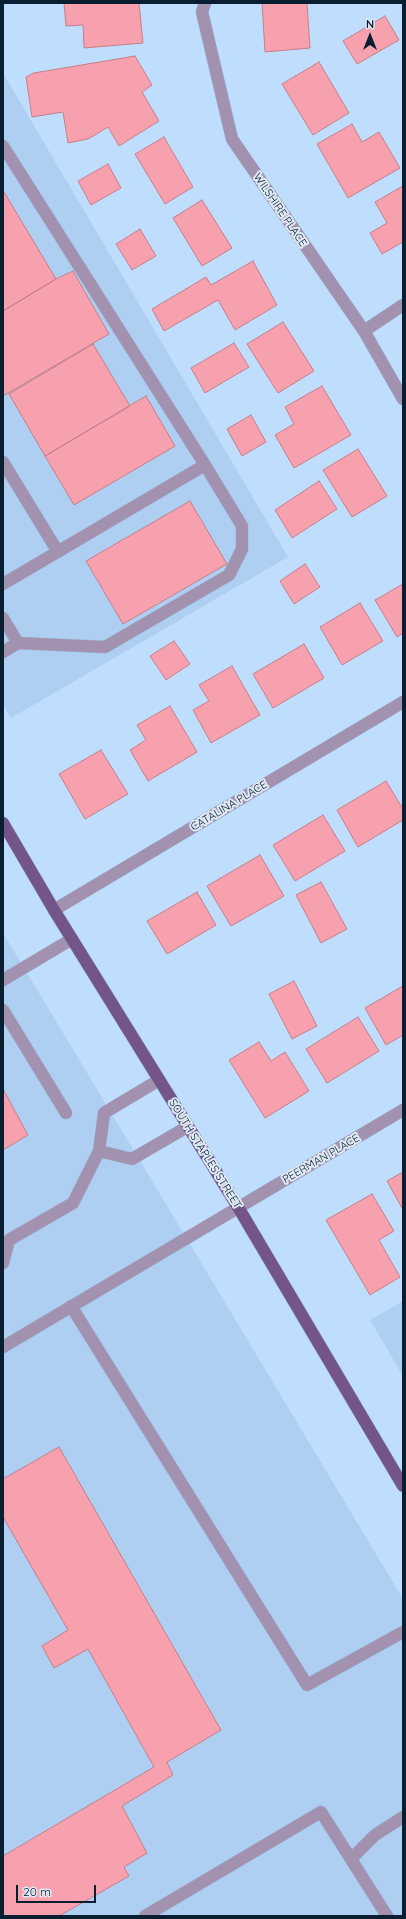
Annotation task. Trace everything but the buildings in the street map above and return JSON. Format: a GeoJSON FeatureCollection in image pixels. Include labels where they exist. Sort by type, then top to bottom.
{"type":"FeatureCollection","features":[{"type":"Feature","properties":{"kind":"main road","name":"SOUTH STAPLES STREET"},"geometry":{"type":"LineString","coordinates":[[3,823],[54,910],[238,1207],[403,1486]]}},
{"type":"Feature","properties":{"kind":"street","name":"WILSHIRE PLACE"},"geometry":{"type":"LineString","coordinates":[[205,3],[202,12],[232,139],[364,331],[403,398]]}},
{"type":"Feature","properties":{"kind":"street"},"geometry":{"type":"LineString","coordinates":[[3,146],[242,526],[242,549],[229,575],[105,647],[18,643],[3,652]]}},
{"type":"Feature","properties":{"kind":"street"},"geometry":{"type":"LineString","coordinates":[[364,331],[403,305]]}},
{"type":"Feature","properties":{"kind":"street"},"geometry":{"type":"LineString","coordinates":[[3,462],[58,552]]}},
{"type":"Feature","properties":{"kind":"street"},"geometry":{"type":"LineString","coordinates":[[3,584],[205,466]]}},
{"type":"Feature","properties":{"kind":"street"},"geometry":{"type":"LineString","coordinates":[[3,618],[18,643]]}},
{"type":"Feature","properties":{"kind":"street","name":"CATALINA PLACE"},"geometry":{"type":"LineString","coordinates":[[54,910],[403,702]]}},
{"type":"Feature","properties":{"kind":"street"},"geometry":{"type":"LineString","coordinates":[[3,980],[72,939]]}},
{"type":"Feature","properties":{"kind":"street"},"geometry":{"type":"LineString","coordinates":[[3,1010],[66,1113]]}},
{"type":"Feature","properties":{"kind":"street"},"geometry":{"type":"LineString","coordinates":[[3,1263],[9,1240],[73,1203],[99,1151],[104,1113],[159,1080]]}},
{"type":"Feature","properties":{"kind":"street","name":"PEERMAN PLACE"},"geometry":{"type":"LineString","coordinates":[[3,1347],[403,1110]]}},
{"type":"Feature","properties":{"kind":"street"},"geometry":{"type":"LineString","coordinates":[[99,1151],[132,1159],[188,1127]]}},
{"type":"Feature","properties":{"kind":"street"},"geometry":{"type":"LineString","coordinates":[[72,1306],[307,1685],[403,1632]]}},
{"type":"Feature","properties":{"kind":"street"},"geometry":{"type":"LineString","coordinates":[[145,1916],[320,1812],[352,1858],[387,1916]]}},
{"type":"Feature","properties":{"kind":"street"},"geometry":{"type":"LineString","coordinates":[[352,1858],[375,1835],[403,1817]]}},
{"type":"Feature","properties":{"kind":"shaded area"},"geometry":{"type":"Polygon","coordinates":[[[3,73],[288,557],[11,718],[3,704],[3,73]]]}},
{"type":"Feature","properties":{"kind":"shaded area"},"geometry":{"type":"Polygon","coordinates":[[[3,933],[403,1599],[403,1916],[3,1916],[3,933]]]}},
{"type":"Feature","properties":{"kind":"shaded area"},"geometry":{"type":"Polygon","coordinates":[[[403,1301],[403,1376],[370,1320],[403,1301]]]}}]}
